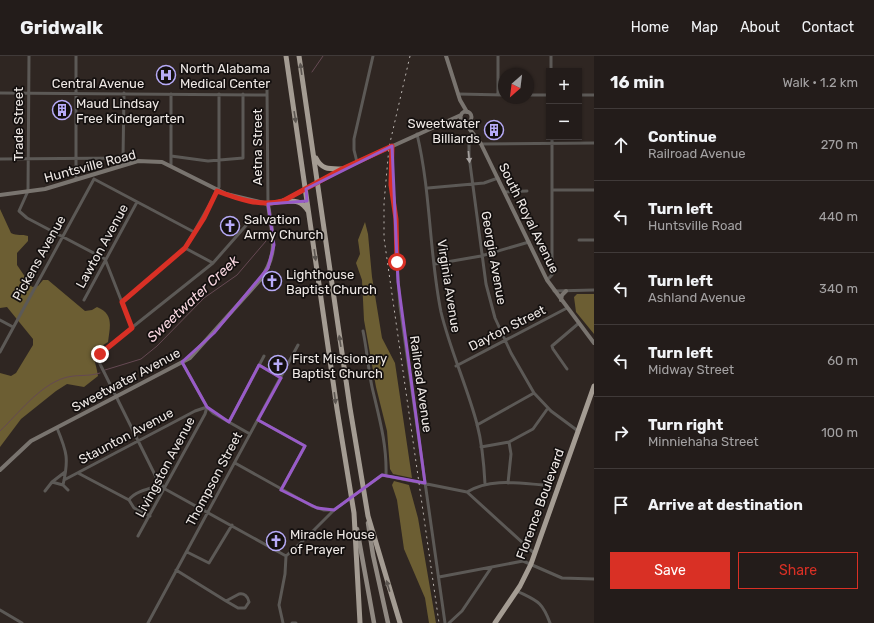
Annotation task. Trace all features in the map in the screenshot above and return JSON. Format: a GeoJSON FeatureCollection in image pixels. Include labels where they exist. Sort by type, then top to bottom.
{"type":"FeatureCollection","features":[{"type":"Feature","properties":{"kind":"highway"},"geometry":{"type":"LineString","coordinates":[[286,56],[337,409],[354,514],[360,623]]}},
{"type":"Feature","properties":{"kind":"highway"},"geometry":{"type":"LineString","coordinates":[[299,56],[334,300],[366,505],[400,623]]}},
{"type":"Feature","properties":{"kind":"highway"},"geometry":{"type":"LineString","coordinates":[[314,154],[320,166],[324,169],[342,169]]}},
{"type":"Feature","properties":{"kind":"highway"},"geometry":{"type":"LineString","coordinates":[[283,201],[298,201],[302,203],[309,214]]}},
{"type":"Feature","properties":{"kind":"highway","name":"Florence Boulevard"},"geometry":{"type":"LineString","coordinates":[[495,623],[517,591],[531,564],[594,386]]}},
{"type":"Feature","properties":{"kind":"main road"},"geometry":{"type":"LineString","coordinates":[[368,516],[373,555],[388,623]]}},
{"type":"Feature","properties":{"kind":"main road"},"geometry":{"type":"LineString","coordinates":[[355,524],[374,623]]}},
{"type":"Feature","properties":{"kind":"street","name":"Trade Street"},"geometry":{"type":"LineString","coordinates":[[28,191],[29,56]]}},
{"type":"Feature","properties":{"kind":"street"},"geometry":{"type":"LineString","coordinates":[[76,56],[76,179]]}},
{"type":"Feature","properties":{"kind":"street"},"geometry":{"type":"LineString","coordinates":[[357,162],[354,150],[354,139],[373,56]]}},
{"type":"Feature","properties":{"kind":"street"},"geometry":{"type":"LineString","coordinates":[[446,56],[460,100],[464,123],[471,120]]}},
{"type":"Feature","properties":{"kind":"street"},"geometry":{"type":"LineString","coordinates":[[498,56],[498,68]]}},
{"type":"Feature","properties":{"kind":"street"},"geometry":{"type":"LineString","coordinates":[[551,56],[551,68]]}},
{"type":"Feature","properties":{"kind":"street","name":"Aetna Street"},"geometry":{"type":"LineString","coordinates":[[267,90],[268,204]]}},
{"type":"Feature","properties":{"kind":"street","name":"Central Avenue"},"geometry":{"type":"LineString","coordinates":[[0,93],[124,92],[267,95]]}},
{"type":"Feature","properties":{"kind":"street"},"geometry":{"type":"LineString","coordinates":[[123,158],[124,92]]}},
{"type":"Feature","properties":{"kind":"street"},"geometry":{"type":"LineString","coordinates":[[171,94],[171,166]]}},
{"type":"Feature","properties":{"kind":"street"},"geometry":{"type":"LineString","coordinates":[[122,302],[185,248],[204,218],[217,191],[219,160],[219,94]]}},
{"type":"Feature","properties":{"kind":"street"},"geometry":{"type":"LineString","coordinates":[[171,156],[208,161],[243,158],[243,94]]}},
{"type":"Feature","properties":{"kind":"street"},"geometry":{"type":"LineString","coordinates":[[458,94],[498,95]]}},
{"type":"Feature","properties":{"kind":"street"},"geometry":{"type":"LineString","coordinates":[[534,95],[546,95]]}},
{"type":"Feature","properties":{"kind":"street"},"geometry":{"type":"LineString","coordinates":[[582,95],[594,96]]}},
{"type":"Feature","properties":{"kind":"street","name":"Huntsville Road"},"geometry":{"type":"LineString","coordinates":[[0,195],[45,189],[138,162],[162,162],[217,191],[244,200],[268,204],[283,201],[342,169],[417,134],[446,123],[463,113]]}},
{"type":"Feature","properties":{"kind":"street","name":"South Royal Avenue"},"geometry":{"type":"LineString","coordinates":[[463,113],[471,114],[474,133]]}},
{"type":"Feature","properties":{"kind":"street","name":"Huntsville Road"},"geometry":{"type":"LineString","coordinates":[[446,123],[464,123]]}},
{"type":"Feature","properties":{"kind":"street","name":"South Royal Avenue"},"geometry":{"type":"LineString","coordinates":[[464,123],[482,144],[554,291],[594,343]]}},
{"type":"Feature","properties":{"kind":"street","name":"Georgia Avenue"},"geometry":{"type":"LineString","coordinates":[[474,133],[469,137],[468,146],[481,256],[490,302],[505,341],[534,393],[548,408],[578,431]]}},
{"type":"Feature","properties":{"kind":"street","name":"Virginia Avenue"},"geometry":{"type":"LineString","coordinates":[[417,134],[428,188],[430,230],[440,306],[456,366],[477,425],[485,484]]}},
{"type":"Feature","properties":{"kind":"street"},"geometry":{"type":"LineString","coordinates":[[548,280],[552,275],[552,143]]}},
{"type":"Feature","properties":{"kind":"street"},"geometry":{"type":"LineString","coordinates":[[482,144],[594,143]]}},
{"type":"Feature","properties":{"kind":"street","name":"Railroad Avenue"},"geometry":{"type":"LineString","coordinates":[[392,146],[391,185],[396,219],[398,282],[445,623]]}},
{"type":"Feature","properties":{"kind":"street"},"geometry":{"type":"LineString","coordinates":[[0,159],[123,158],[138,162]]}},
{"type":"Feature","properties":{"kind":"street"},"geometry":{"type":"LineString","coordinates":[[92,175],[94,179],[194,232]]}},
{"type":"Feature","properties":{"kind":"street"},"geometry":{"type":"LineString","coordinates":[[428,188],[472,184],[498,178]]}},
{"type":"Feature","properties":{"kind":"street","name":"Pickens Avenue"},"geometry":{"type":"LineString","coordinates":[[0,352],[94,179]]}},
{"type":"Feature","properties":{"kind":"street"},"geometry":{"type":"LineString","coordinates":[[552,190],[594,190]]}},
{"type":"Feature","properties":{"kind":"street"},"geometry":{"type":"LineString","coordinates":[[28,191],[20,208],[21,214],[105,259],[132,328]]}},
{"type":"Feature","properties":{"kind":"street"},"geometry":{"type":"LineString","coordinates":[[505,192],[527,191]]}},
{"type":"Feature","properties":{"kind":"street","name":"Lawton Avenue"},"geometry":{"type":"LineString","coordinates":[[84,300],[137,202]]}},
{"type":"Feature","properties":{"kind":"street","name":"Sweetwater Avenue"},"geometry":{"type":"LineString","coordinates":[[0,470],[25,445],[193,356],[260,280],[268,268],[274,245],[274,236],[268,204]]}},
{"type":"Feature","properties":{"kind":"street"},"geometry":{"type":"LineString","coordinates":[[251,216],[250,222],[212,263],[103,352],[99,359],[100,364],[138,440],[165,489],[286,556]]}},
{"type":"Feature","properties":{"kind":"street"},"geometry":{"type":"LineString","coordinates":[[579,240],[594,240]]}},
{"type":"Feature","properties":{"kind":"street"},"geometry":{"type":"LineString","coordinates":[[435,264],[481,256],[529,242]]}},
{"type":"Feature","properties":{"kind":"street"},"geometry":{"type":"LineString","coordinates":[[185,248],[212,263]]}},
{"type":"Feature","properties":{"kind":"street"},"geometry":{"type":"LineString","coordinates":[[554,291],[594,290]]}},
{"type":"Feature","properties":{"kind":"street"},"geometry":{"type":"LineString","coordinates":[[561,300],[562,295],[566,291]]}},
{"type":"Feature","properties":{"kind":"street","name":"Dayton Street"},"geometry":{"type":"LineString","coordinates":[[456,366],[567,308]]}},
{"type":"Feature","properties":{"kind":"street"},"geometry":{"type":"LineString","coordinates":[[0,320],[13,327]]}},
{"type":"Feature","properties":{"kind":"street"},"geometry":{"type":"LineString","coordinates":[[567,368],[552,349],[552,346],[579,323]]}},
{"type":"Feature","properties":{"kind":"street"},"geometry":{"type":"LineString","coordinates":[[363,331],[372,384],[384,432],[386,475]]}},
{"type":"Feature","properties":{"kind":"street","name":"Thompson Street"},"geometry":{"type":"LineString","coordinates":[[148,623],[298,345]]}},
{"type":"Feature","properties":{"kind":"street"},"geometry":{"type":"LineString","coordinates":[[229,422],[264,356]]}},
{"type":"Feature","properties":{"kind":"street"},"geometry":{"type":"LineString","coordinates":[[182,362],[206,407],[250,434]]}},
{"type":"Feature","properties":{"kind":"street"},"geometry":{"type":"LineString","coordinates":[[259,366],[281,378]]}},
{"type":"Feature","properties":{"kind":"street"},"geometry":{"type":"LineString","coordinates":[[477,425],[534,393]]}},
{"type":"Feature","properties":{"kind":"street","name":"Staunton Avenue"},"geometry":{"type":"LineString","coordinates":[[64,480],[138,440],[195,411],[206,407]]}},
{"type":"Feature","properties":{"kind":"street","name":"Livingston Avenue"},"geometry":{"type":"LineString","coordinates":[[138,536],[205,414],[206,407]]}},
{"type":"Feature","properties":{"kind":"street"},"geometry":{"type":"LineString","coordinates":[[481,447],[509,442],[533,429],[548,408]]}},
{"type":"Feature","properties":{"kind":"street"},"geometry":{"type":"LineString","coordinates":[[258,420],[305,446],[281,490]]}},
{"type":"Feature","properties":{"kind":"street"},"geometry":{"type":"LineString","coordinates":[[57,428],[66,450],[67,459],[63,485]]}},
{"type":"Feature","properties":{"kind":"street"},"geometry":{"type":"LineString","coordinates":[[508,482],[510,454],[509,442]]}},
{"type":"Feature","properties":{"kind":"street"},"geometry":{"type":"LineString","coordinates":[[235,463],[281,490],[317,508],[334,510]]}},
{"type":"Feature","properties":{"kind":"street","name":"Staunton Avenue"},"geometry":{"type":"LineString","coordinates":[[45,491],[52,482],[65,472]]}},
{"type":"Feature","properties":{"kind":"street"},"geometry":{"type":"LineString","coordinates":[[78,473],[129,500],[134,508],[150,516]]}},
{"type":"Feature","properties":{"kind":"street"},"geometry":{"type":"LineString","coordinates":[[283,623],[279,605],[286,574],[286,556],[334,510],[378,476],[386,475],[467,492],[535,554]]}},
{"type":"Feature","properties":{"kind":"street"},"geometry":{"type":"LineString","coordinates":[[52,482],[63,485],[68,490]]}},
{"type":"Feature","properties":{"kind":"street"},"geometry":{"type":"LineString","coordinates":[[467,492],[485,484],[508,482],[543,485]]}},
{"type":"Feature","properties":{"kind":"street"},"geometry":{"type":"LineString","coordinates":[[129,500],[132,496],[162,485]]}},
{"type":"Feature","properties":{"kind":"street"},"geometry":{"type":"LineString","coordinates":[[187,552],[209,563],[232,525]]}},
{"type":"Feature","properties":{"kind":"street"},"geometry":{"type":"LineString","coordinates":[[439,577],[523,561],[562,578],[594,578]]}},
{"type":"Feature","properties":{"kind":"street"},"geometry":{"type":"LineString","coordinates":[[449,623],[462,611],[491,568]]}},
{"type":"Feature","properties":{"kind":"street"},"geometry":{"type":"LineString","coordinates":[[176,570],[226,601],[240,609],[246,606],[248,602],[247,597],[241,594],[226,601]]}},
{"type":"Feature","properties":{"kind":"street"},"geometry":{"type":"LineString","coordinates":[[517,591],[541,604],[550,623]]}},
{"type":"Feature","properties":{"kind":"street"},"geometry":{"type":"LineString","coordinates":[[0,610],[22,623]]}},
{"type":"Feature","properties":{"kind":"highlighted area"},"geometry":{"type":"Polygon","coordinates":[[[392,146],[398,282],[425,483],[382,475],[334,510],[317,508],[281,490],[305,446],[258,420],[281,378],[259,365],[229,422],[207,407],[182,362],[214,333],[268,268],[274,245],[268,204],[307,201],[306,189],[392,146]]]}},
{"type":"Feature","properties":{"kind":"shaded area"},"geometry":{"type":"Polygon","coordinates":[[[0,209],[11,233],[28,236],[28,241],[17,253],[17,265],[32,287],[38,286],[43,280],[48,280],[85,311],[92,310],[97,307],[102,310],[106,313],[110,321],[110,326],[108,342],[95,353],[94,356],[98,376],[84,387],[67,384],[56,391],[21,419],[0,447],[0,373],[11,376],[16,373],[33,345],[33,339],[7,307],[0,308],[0,209]]]}},
{"type":"Feature","properties":{"kind":"shaded area"},"geometry":{"type":"Polygon","coordinates":[[[365,222],[368,234],[372,277],[382,338],[395,363],[412,478],[393,474],[390,469],[387,431],[376,387],[364,320],[362,280],[356,263],[360,254],[358,240],[365,222]]]}},
{"type":"Feature","properties":{"kind":"shaded area"},"geometry":{"type":"Polygon","coordinates":[[[577,294],[594,294],[594,334],[576,312],[574,297],[577,294]]]}},
{"type":"Feature","properties":{"kind":"shaded area"},"geometry":{"type":"Polygon","coordinates":[[[394,481],[409,485],[418,518],[436,623],[429,623],[425,598],[404,549],[397,500],[392,485],[394,481]]]}},
{"type":"Feature","properties":{"kind":"waterway","name":"Sweetwater Creek"},"geometry":{"type":"LineString","coordinates":[[312,72],[323,56]]}},
{"type":"Feature","properties":{"kind":"waterway","name":"Sweetwater Creek"},"geometry":{"type":"LineString","coordinates":[[105,370],[141,359],[157,346],[204,298],[237,275],[266,241]]}},
{"type":"Feature","properties":{"kind":"waterway","name":"Sweetwater Creek"},"geometry":{"type":"LineString","coordinates":[[0,431],[46,387],[64,378],[100,373]]}},
{"type":"Feature","properties":{"kind":"railway"},"geometry":{"type":"LineString","coordinates":[[410,56],[389,147],[384,203],[384,238],[439,623]]}},
{"type":"Feature","properties":{"kind":"place","name":"North Alabama Medical Center"},"geometry":{"type":"Point","coordinates":[166,75]}},
{"type":"Feature","properties":{"kind":"place","name":"Maud Lindsay Free Kindergarten"},"geometry":{"type":"Point","coordinates":[62,110]}},
{"type":"Feature","properties":{"kind":"place","name":"Sweetwater Billiards"},"geometry":{"type":"Point","coordinates":[494,130]}},
{"type":"Feature","properties":{"kind":"place","name":"Salvation Army Church"},"geometry":{"type":"Point","coordinates":[230,226]}},
{"type":"Feature","properties":{"kind":"place","name":"Lighthouse Baptist Church"},"geometry":{"type":"Point","coordinates":[272,281]}},
{"type":"Feature","properties":{"kind":"place","name":"First Missionary Baptist Church"},"geometry":{"type":"Point","coordinates":[278,365]}},
{"type":"Feature","properties":{"kind":"place","name":"Miracle House of Prayer"},"geometry":{"type":"Point","coordinates":[276,541]}},
{"type":"Feature","properties":{"kind":"route"},"geometry":{"type":"LineString","coordinates":[[100,354],[132,328],[122,302],[185,248],[204,218],[217,191],[258,203],[268,204],[283,201],[342,169],[392,146],[391,185],[396,219],[397,262]]}}]}
